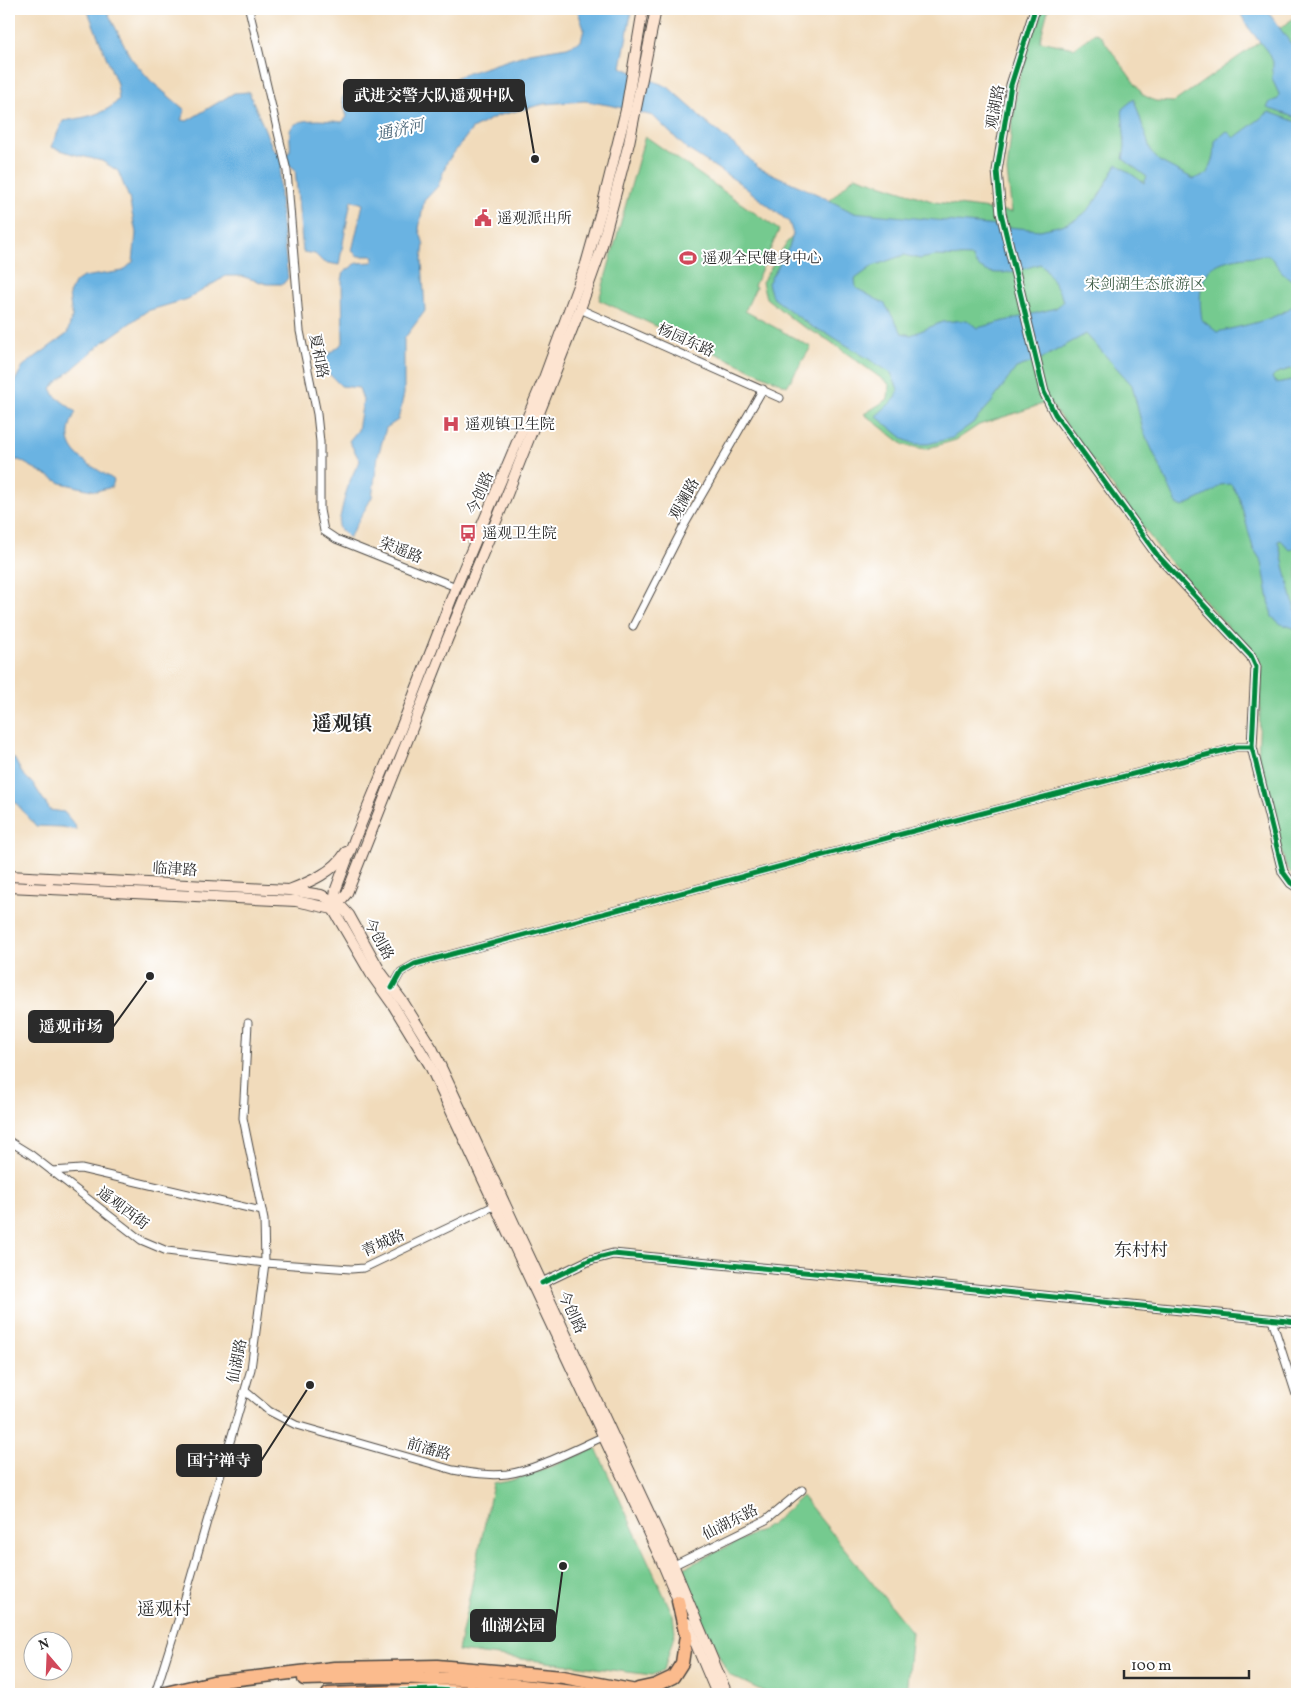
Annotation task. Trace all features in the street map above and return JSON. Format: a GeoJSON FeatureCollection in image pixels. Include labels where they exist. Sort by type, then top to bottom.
{"type":"FeatureCollection","features":[{"type":"Feature","properties":{"kind":"highway"},"geometry":{"type":"LineString","coordinates":[[633,1690],[656,1685],[673,1677],[682,1663],[686,1636],[678,1601]]}},
{"type":"Feature","properties":{"kind":"highway"},"geometry":{"type":"LineString","coordinates":[[161,1694],[213,1682],[334,1668],[436,1666],[563,1677],[652,1694]]}},
{"type":"Feature","properties":{"kind":"highway"},"geometry":{"type":"LineString","coordinates":[[192,1694],[290,1679],[380,1677],[462,1679],[591,1694]]}},
{"type":"Feature","properties":{"kind":"highway"},"geometry":{"type":"LineString","coordinates":[[328,1694],[436,1690],[502,1694]]}},
{"type":"Feature","properties":{"kind":"main road"},"geometry":{"type":"LineString","coordinates":[[631,111],[632,70],[643,9]]}},
{"type":"Feature","properties":{"kind":"main road"},"geometry":{"type":"LineString","coordinates":[[631,111],[643,72],[656,9]]}},
{"type":"Feature","properties":{"kind":"main road","name":"今创路"},"geometry":{"type":"LineString","coordinates":[[335,904],[347,893],[580,309],[600,253],[631,111]]}},
{"type":"Feature","properties":{"kind":"main road","name":"今创路"},"geometry":{"type":"LineString","coordinates":[[631,111],[586,264],[544,378],[456,587],[401,728],[355,838],[335,904],[371,974],[393,1005],[429,1064],[499,1204],[727,1694]]}},
{"type":"Feature","properties":{"kind":"main road"},"geometry":{"type":"LineString","coordinates":[[287,890],[310,882],[342,860],[355,838]]}},
{"type":"Feature","properties":{"kind":"main road","name":"临津路"},"geometry":{"type":"LineString","coordinates":[[9,876],[287,890],[321,895],[335,904]]}},
{"type":"Feature","properties":{"kind":"main road","name":"临津路"},"geometry":{"type":"LineString","coordinates":[[9,887],[296,900],[335,904]]}},
{"type":"Feature","properties":{"kind":"main road","name":"今创路"},"geometry":{"type":"LineString","coordinates":[[335,904],[349,916],[380,971],[404,1002],[433,1050],[499,1204],[542,1283],[607,1435]]}},
{"type":"Feature","properties":{"kind":"main road","name":"今创路"},"geometry":{"type":"LineString","coordinates":[[669,1567],[678,1601],[717,1694]]}},
{"type":"Feature","properties":{"kind":"street","name":"夏和路"},"geometry":{"type":"LineString","coordinates":[[249,9],[287,171],[300,331],[317,414],[320,442],[322,522],[324,531],[336,539]]}},
{"type":"Feature","properties":{"kind":"street","name":"观湖路"},"geometry":{"type":"LineString","coordinates":[[1035,9],[1011,85],[998,171],[1001,213],[1044,392],[1054,414],[1158,556],[1251,656],[1256,667],[1252,747],[1283,872],[1291,883],[1297,887]]}},
{"type":"Feature","properties":{"kind":"street","name":"杨园东路"},"geometry":{"type":"LineString","coordinates":[[580,309],[780,398]]}},
{"type":"Feature","properties":{"kind":"street","name":"观澜路"},"geometry":{"type":"LineString","coordinates":[[633,626],[685,524],[762,389]]}},
{"type":"Feature","properties":{"kind":"street","name":"荣遥路"},"geometry":{"type":"LineString","coordinates":[[336,539],[456,587]]}},
{"type":"Feature","properties":{"kind":"street"},"geometry":{"type":"LineString","coordinates":[[392,988],[401,972],[415,964],[1237,746],[1252,747]]}},
{"type":"Feature","properties":{"kind":"street","name":"仙湖路"},"geometry":{"type":"LineString","coordinates":[[155,1694],[182,1608],[251,1369],[265,1263],[264,1220],[243,1118],[248,1023]]}},
{"type":"Feature","properties":{"kind":"street","name":"遥观西街"},"geometry":{"type":"LineString","coordinates":[[9,1141],[30,1154],[141,1240],[149,1244],[167,1251],[265,1263]]}},
{"type":"Feature","properties":{"kind":"street"},"geometry":{"type":"LineString","coordinates":[[52,1171],[81,1169],[262,1211]]}},
{"type":"Feature","properties":{"kind":"street","name":"青城路"},"geometry":{"type":"LineString","coordinates":[[265,1263],[351,1269],[364,1268],[499,1204]]}},
{"type":"Feature","properties":{"kind":"street"},"geometry":{"type":"LineString","coordinates":[[542,1283],[590,1260],[613,1254],[1297,1322]]}},
{"type":"Feature","properties":{"kind":"street"},"geometry":{"type":"LineString","coordinates":[[1272,1320],[1297,1398]]}},
{"type":"Feature","properties":{"kind":"street","name":"前潘路"},"geometry":{"type":"LineString","coordinates":[[245,1391],[269,1411],[296,1425],[453,1470],[478,1474],[507,1474],[532,1467],[607,1435]]}},
{"type":"Feature","properties":{"kind":"street","name":"仙湖东路"},"geometry":{"type":"LineString","coordinates":[[669,1567],[766,1520],[802,1490]]}},
{"type":"Feature","properties":{"kind":"green space","name":"宋剑湖生态旅游区"},"geometry":{"type":"Polygon","coordinates":[[[1039,9],[1048,10],[1040,41],[1074,48],[1095,33],[1100,35],[1143,95],[1155,101],[1174,102],[1294,18],[1297,22],[1297,35],[1295,37],[1297,39],[1297,883],[1285,864],[1258,760],[1262,665],[1163,554],[1049,402],[979,425],[956,440],[925,449],[904,445],[864,414],[888,399],[889,384],[828,340],[797,323],[766,298],[762,282],[787,242],[855,176],[935,202],[1012,212],[1007,172],[1012,125],[1019,79],[1039,9]]]}},
{"type":"Feature","properties":{"kind":"green space","name":"遥观全民健身中心"},"geometry":{"type":"Polygon","coordinates":[[[645,136],[779,230],[745,311],[811,347],[787,386],[599,300],[645,136]]]}},
{"type":"Feature","properties":{"kind":"green space"},"geometry":{"type":"Polygon","coordinates":[[[596,1448],[673,1615],[675,1632],[664,1670],[652,1675],[458,1651],[493,1484],[532,1474],[596,1448]]]}},
{"type":"Feature","properties":{"kind":"green space"},"geometry":{"type":"Polygon","coordinates":[[[802,1496],[912,1632],[906,1694],[769,1694],[729,1675],[695,1609],[682,1569],[771,1525],[802,1496]]]}},
{"type":"Feature","properties":{"kind":"water","name":"通济河"},"geometry":{"type":"Polygon","coordinates":[[[87,9],[106,9],[131,58],[151,81],[185,110],[181,120],[187,121],[234,93],[249,92],[273,149],[278,153],[287,154],[290,152],[290,131],[293,126],[313,120],[342,122],[347,117],[342,99],[346,91],[354,88],[384,95],[401,104],[417,107],[432,101],[443,84],[459,76],[530,53],[567,47],[581,41],[584,29],[577,9],[632,9],[621,67],[668,87],[759,168],[852,212],[1040,230],[1060,226],[1084,214],[1100,194],[1117,164],[1144,183],[1147,177],[1123,159],[1125,146],[1122,109],[1134,99],[1151,152],[1159,161],[1194,179],[1208,173],[1214,157],[1215,141],[1227,131],[1234,138],[1269,112],[1297,122],[1297,285],[1282,272],[1269,255],[1237,258],[1214,266],[1206,274],[1200,300],[1202,320],[1217,332],[1271,318],[1297,302],[1297,367],[1277,373],[1272,378],[1276,383],[1297,379],[1297,546],[1290,550],[1281,540],[1278,541],[1295,610],[1297,610],[1297,629],[1281,624],[1272,617],[1262,562],[1253,548],[1239,497],[1231,484],[1220,485],[1207,495],[1183,507],[1177,504],[1143,430],[1132,385],[1086,334],[1039,360],[1016,368],[991,403],[974,422],[952,438],[928,444],[915,444],[905,440],[876,416],[896,398],[898,389],[891,373],[830,335],[812,327],[772,297],[768,283],[789,247],[793,234],[789,222],[738,182],[687,149],[653,116],[585,101],[544,104],[497,116],[472,129],[447,162],[438,186],[424,201],[419,229],[424,245],[422,260],[425,311],[404,339],[404,394],[398,420],[386,428],[378,456],[372,497],[349,538],[338,527],[349,485],[360,461],[349,441],[358,430],[363,400],[359,388],[341,386],[323,368],[323,359],[343,343],[342,280],[344,272],[357,263],[373,262],[374,256],[358,256],[352,251],[363,204],[351,200],[339,265],[323,262],[315,254],[303,252],[295,169],[288,164],[282,166],[280,174],[280,203],[288,278],[283,284],[267,284],[241,276],[226,276],[188,299],[147,311],[102,343],[51,388],[55,396],[76,412],[70,425],[69,437],[71,446],[84,461],[114,480],[112,487],[96,491],[61,483],[19,460],[9,461],[9,392],[23,366],[67,334],[72,317],[69,294],[74,283],[83,277],[123,271],[133,262],[136,233],[129,198],[118,171],[102,161],[51,147],[63,121],[93,115],[108,109],[114,104],[119,99],[117,84],[87,9]],[[904,255],[873,266],[855,279],[856,288],[885,304],[902,333],[911,335],[942,322],[967,320],[977,328],[1056,308],[1063,302],[1061,295],[1044,267],[1040,264],[1012,272],[993,273],[978,265],[972,257],[935,256],[920,259],[904,255]]]}},
{"type":"Feature","properties":{"kind":"water"},"geometry":{"type":"Polygon","coordinates":[[[1238,9],[1266,9],[1297,52],[1297,118],[1267,108],[1270,102],[1278,99],[1279,94],[1272,79],[1273,62],[1270,55],[1248,27],[1238,9]]]}},
{"type":"Feature","properties":{"kind":"water"},"geometry":{"type":"Polygon","coordinates":[[[9,756],[14,758],[22,773],[34,785],[50,810],[64,812],[75,825],[76,830],[62,827],[36,826],[9,795],[9,756]]]}},
{"type":"Feature","properties":{"kind":"cycle path"},"geometry":{"type":"LineString","coordinates":[[1035,9],[1011,85],[997,171],[1001,213],[1044,392],[1055,414],[1158,556],[1251,656],[1256,667],[1252,747],[1283,872],[1291,883],[1297,887]]}},
{"type":"Feature","properties":{"kind":"cycle path"},"geometry":{"type":"LineString","coordinates":[[392,988],[401,972],[415,964],[1237,747],[1252,747]]}},
{"type":"Feature","properties":{"kind":"cycle path"},"geometry":{"type":"LineString","coordinates":[[542,1283],[590,1260],[613,1254],[1297,1322]]}},
{"type":"Feature","properties":{"kind":"cycle path"},"geometry":{"type":"LineString","coordinates":[[328,1694],[436,1690],[502,1694]]}},
{"type":"Feature","properties":{"kind":"place","name":"武进交警大队遥观中队"},"geometry":{"type":"Point","coordinates":[535,159]}},
{"type":"Feature","properties":{"kind":"place","name":"遥观派出所"},"geometry":{"type":"Point","coordinates":[483,218]}},
{"type":"Feature","properties":{"kind":"place","name":"遥观全民健身中心"},"geometry":{"type":"Point","coordinates":[688,258]}},
{"type":"Feature","properties":{"kind":"place","name":"遥观镇卫生院"},"geometry":{"type":"Point","coordinates":[451,424]}},
{"type":"Feature","properties":{"kind":"place","name":"遥观卫生院"},"geometry":{"type":"Point","coordinates":[468,533]}},
{"type":"Feature","properties":{"kind":"place","name":"遥观市场"},"geometry":{"type":"Point","coordinates":[150,976]}},
{"type":"Feature","properties":{"kind":"place","name":"国宁禅寺"},"geometry":{"type":"Point","coordinates":[310,1385]}},
{"type":"Feature","properties":{"kind":"place","name":"仙湖公园"},"geometry":{"type":"Point","coordinates":[563,1566]}},
{"type":"Feature","properties":{"kind":"district","name":"遥观镇"},"geometry":{"type":"Point","coordinates":[342,723]}},
{"type":"Feature","properties":{"kind":"district","name":"东村村"},"geometry":{"type":"Point","coordinates":[1141,1250]}},
{"type":"Feature","properties":{"kind":"district","name":"遥观村"},"geometry":{"type":"Point","coordinates":[164,1609]}}]}
